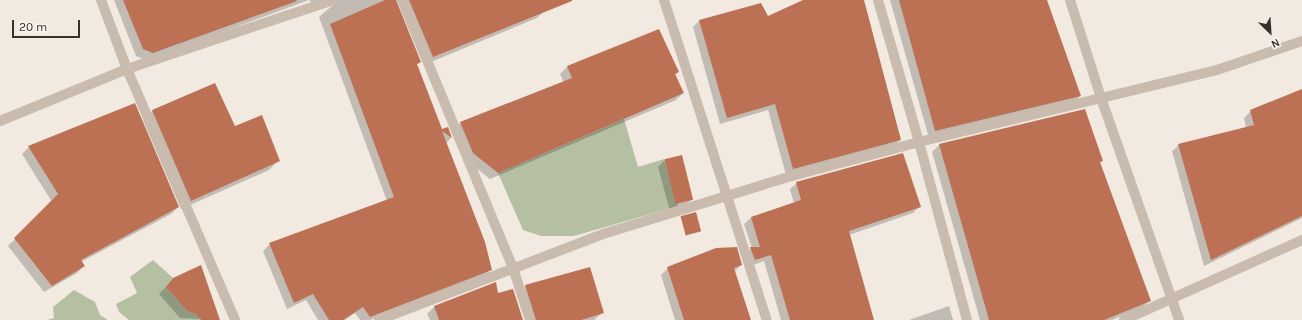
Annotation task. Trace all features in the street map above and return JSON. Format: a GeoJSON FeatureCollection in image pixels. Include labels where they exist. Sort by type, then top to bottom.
{"type":"FeatureCollection","features":[{"type":"Feature","properties":{"kind":"street"},"geometry":{"type":"LineString","coordinates":[[101,0],[127,69],[235,320]]}},
{"type":"Feature","properties":{"kind":"street"},"geometry":{"type":"LineString","coordinates":[[0,121],[127,69],[333,0]]}},
{"type":"Feature","properties":{"kind":"street"},"geometry":{"type":"LineString","coordinates":[[402,0],[513,268],[530,320]]}},
{"type":"Feature","properties":{"kind":"street"},"geometry":{"type":"LineString","coordinates":[[664,0],[767,320]]}},
{"type":"Feature","properties":{"kind":"street"},"geometry":{"type":"LineString","coordinates":[[878,0],[919,142],[967,320]]}},
{"type":"Feature","properties":{"kind":"street"},"geometry":{"type":"LineString","coordinates":[[1070,0],[1101,98],[1179,320]]}},
{"type":"Feature","properties":{"kind":"street"},"geometry":{"type":"LineString","coordinates":[[379,320],[603,234],[727,195],[919,142],[1245,63],[1302,41]]}},
{"type":"Feature","properties":{"kind":"street"},"geometry":{"type":"LineString","coordinates":[[1124,320],[1302,240]]}},
{"type":"Feature","properties":{"kind":"green space"},"geometry":{"type":"Polygon","coordinates":[[[624,119],[638,167],[664,159],[678,206],[574,236],[541,236],[523,230],[498,173],[624,119]]]}},
{"type":"Feature","properties":{"kind":"green space"},"geometry":{"type":"Polygon","coordinates":[[[153,260],[173,278],[166,287],[187,311],[196,314],[201,320],[129,320],[119,312],[116,304],[137,293],[130,277],[153,260]]]}},
{"type":"Feature","properties":{"kind":"green space"},"geometry":{"type":"Polygon","coordinates":[[[74,290],[95,302],[100,315],[108,320],[47,320],[54,318],[53,307],[74,290]]]}},
{"type":"Feature","properties":{"kind":"building"},"geometry":{"type":"Polygon","coordinates":[[[123,0],[297,1],[153,53],[143,49],[123,0]]]}},
{"type":"Feature","properties":{"kind":"building"},"geometry":{"type":"Polygon","coordinates":[[[385,0],[396,0],[421,62],[417,64],[442,129],[448,127],[452,138],[442,131],[485,242],[492,270],[370,317],[363,307],[343,320],[329,320],[313,294],[294,303],[269,243],[394,197],[330,24],[385,0]]]}},
{"type":"Feature","properties":{"kind":"building"},"geometry":{"type":"Polygon","coordinates":[[[409,0],[572,0],[572,1],[433,57],[409,0]]]}},
{"type":"Feature","properties":{"kind":"building"},"geometry":{"type":"Polygon","coordinates":[[[803,0],[864,0],[901,140],[793,169],[775,104],[727,118],[699,20],[761,3],[768,16],[803,0]]]}},
{"type":"Feature","properties":{"kind":"building"},"geometry":{"type":"Polygon","coordinates":[[[899,0],[1047,0],[1081,96],[935,131],[899,0]]]}},
{"type":"Feature","properties":{"kind":"building"},"geometry":{"type":"Polygon","coordinates":[[[659,29],[679,72],[675,74],[684,93],[498,173],[473,153],[460,122],[572,78],[567,66],[659,29]]]}},
{"type":"Feature","properties":{"kind":"building"},"geometry":{"type":"Polygon","coordinates":[[[215,83],[235,126],[262,115],[280,161],[191,201],[152,110],[215,83]]]}},
{"type":"Feature","properties":{"kind":"building"},"geometry":{"type":"Polygon","coordinates":[[[1302,89],[1302,216],[1211,260],[1178,144],[1254,125],[1250,110],[1302,89]]]}},
{"type":"Feature","properties":{"kind":"building"},"geometry":{"type":"Polygon","coordinates":[[[135,103],[179,207],[81,260],[85,266],[52,286],[14,238],[58,194],[28,146],[135,103]]]}},
{"type":"Feature","properties":{"kind":"building"},"geometry":{"type":"Polygon","coordinates":[[[1085,109],[1103,161],[1100,162],[1151,301],[1104,320],[989,320],[939,144],[1085,109]]]}},
{"type":"Feature","properties":{"kind":"building"},"geometry":{"type":"Polygon","coordinates":[[[903,153],[921,207],[849,231],[874,320],[790,320],[771,255],[755,260],[750,247],[760,247],[751,217],[801,200],[796,182],[903,153]]]}},
{"type":"Feature","properties":{"kind":"building"},"geometry":{"type":"Polygon","coordinates":[[[682,155],[693,200],[676,204],[665,159],[682,155]]]}},
{"type":"Feature","properties":{"kind":"building"},"geometry":{"type":"Polygon","coordinates":[[[696,212],[701,231],[686,235],[681,216],[696,212]]]}},
{"type":"Feature","properties":{"kind":"building"},"geometry":{"type":"Polygon","coordinates":[[[737,247],[742,265],[734,268],[751,320],[684,320],[667,267],[716,248],[737,247]]]}},
{"type":"Feature","properties":{"kind":"building"},"geometry":{"type":"Polygon","coordinates":[[[201,265],[220,320],[201,320],[196,314],[187,311],[166,287],[173,278],[201,265]]]}},
{"type":"Feature","properties":{"kind":"building"},"geometry":{"type":"Polygon","coordinates":[[[590,267],[604,313],[581,320],[536,320],[525,285],[590,267]]]}},
{"type":"Feature","properties":{"kind":"building"},"geometry":{"type":"Polygon","coordinates":[[[496,282],[498,293],[513,289],[523,320],[439,320],[434,306],[496,282]]]}}]}
